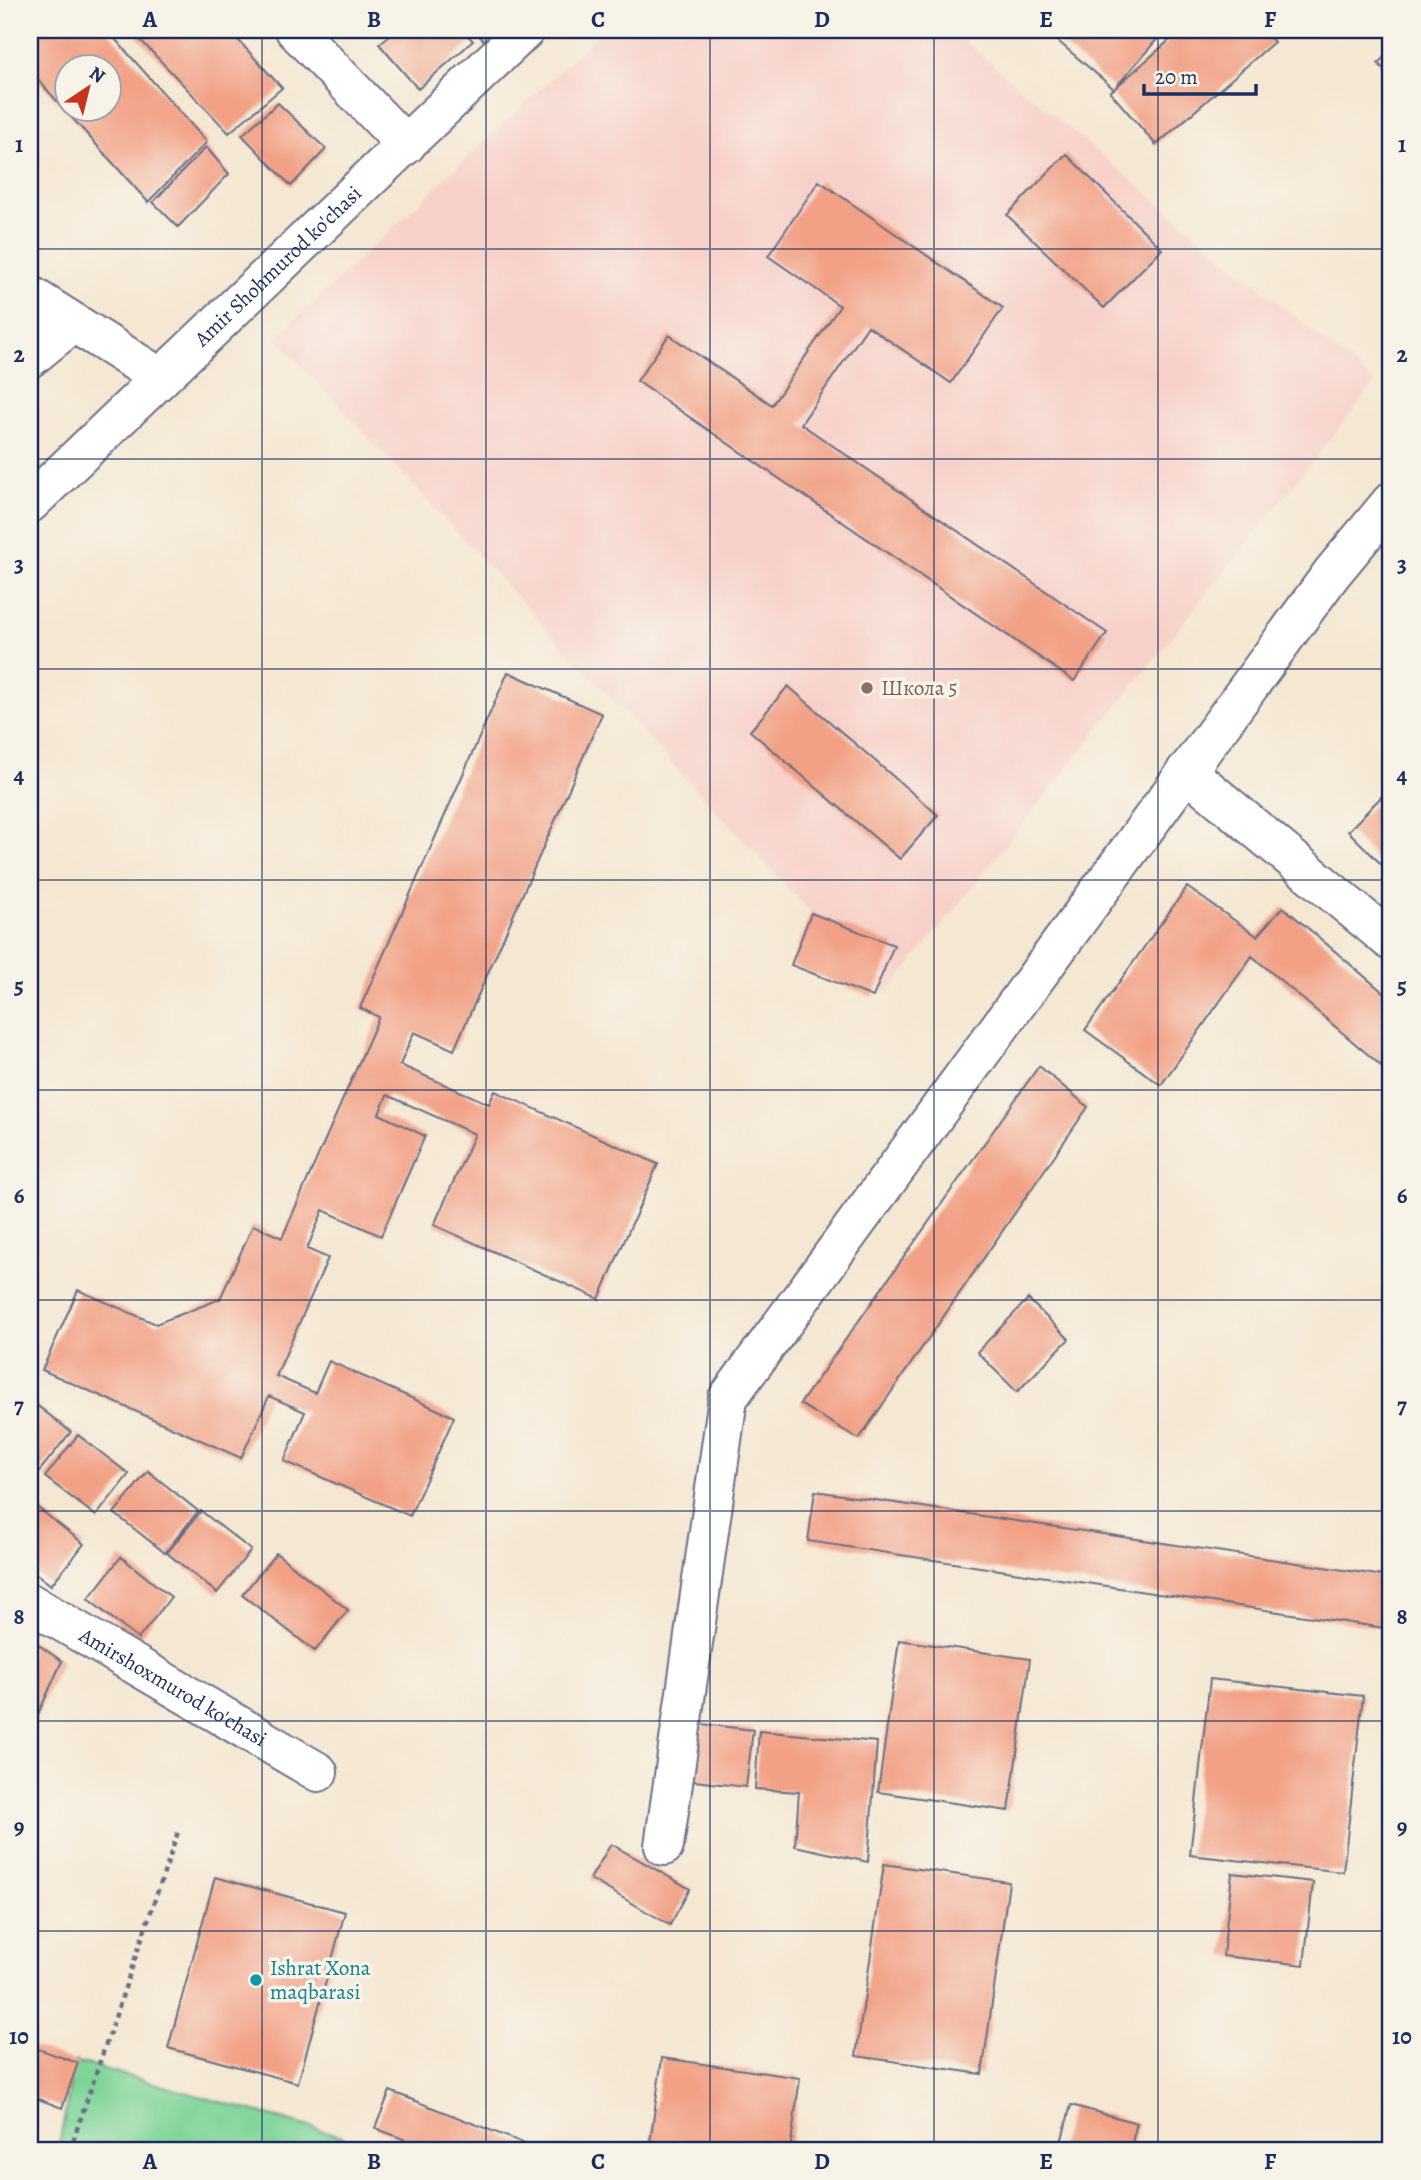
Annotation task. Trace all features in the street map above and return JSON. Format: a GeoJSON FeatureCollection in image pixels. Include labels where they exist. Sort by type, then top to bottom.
{"type":"FeatureCollection","features":[{"type":"Feature","properties":{"kind":"street"},"geometry":{"type":"LineString","coordinates":[[295,30],[406,145]]}},
{"type":"Feature","properties":{"kind":"street","name":"Amir Shohmurod ko'chasi"},"geometry":{"type":"LineString","coordinates":[[30,503],[525,30]]}},
{"type":"Feature","properties":{"kind":"street"},"geometry":{"type":"LineString","coordinates":[[30,295],[161,378]]}},
{"type":"Feature","properties":{"kind":"street"},"geometry":{"type":"LineString","coordinates":[[30,358],[73,323]]}},
{"type":"Feature","properties":{"kind":"street"},"geometry":{"type":"LineString","coordinates":[[664,1846],[729,1398],[1332,573],[1391,502]]}},
{"type":"Feature","properties":{"kind":"street"},"geometry":{"type":"LineString","coordinates":[[1186,771],[1391,941]]}},
{"type":"Feature","properties":{"kind":"street","name":"Amirshoxmurod ko'chasi"},"geometry":{"type":"LineString","coordinates":[[30,1603],[318,1772]]}},
{"type":"Feature","properties":{"kind":"path"},"geometry":{"type":"LineString","coordinates":[[70,2150],[179,1829]]}},
{"type":"Feature","properties":{"kind":"shaded area","name":"Школа 5"},"geometry":{"type":"Polygon","coordinates":[[[603,30],[951,30],[1375,383],[887,994],[276,338],[603,30]]]}},
{"type":"Feature","properties":{"kind":"green space"},"geometry":{"type":"Polygon","coordinates":[[[75,2061],[345,2137],[341,2150],[58,2150],[75,2061]]]}},
{"type":"Feature","properties":{"kind":"building"},"geometry":{"type":"Polygon","coordinates":[[[30,30],[107,30],[207,142],[148,202],[76,122],[122,122],[122,52],[52,52],[52,95],[30,71],[30,30]]]}},
{"type":"Feature","properties":{"kind":"building"},"geometry":{"type":"Polygon","coordinates":[[[131,30],[229,30],[282,88],[229,133],[131,30]]]}},
{"type":"Feature","properties":{"kind":"building"},"geometry":{"type":"Polygon","coordinates":[[[396,30],[463,30],[473,41],[418,89],[379,44],[396,30]]]}},
{"type":"Feature","properties":{"kind":"building"},"geometry":{"type":"Polygon","coordinates":[[[474,30],[503,30],[487,44],[474,30]]]}},
{"type":"Feature","properties":{"kind":"building"},"geometry":{"type":"Polygon","coordinates":[[[1045,30],[1165,30],[1115,88],[1181,30],[1263,30],[1274,42],[1156,145],[1110,92],[1114,89],[1045,30]]]}},
{"type":"Feature","properties":{"kind":"building"},"geometry":{"type":"Polygon","coordinates":[[[1391,51],[1391,78],[1378,63],[1391,51]]]}},
{"type":"Feature","properties":{"kind":"building"},"geometry":{"type":"Polygon","coordinates":[[[278,103],[326,149],[291,186],[242,135],[278,103]]]}},
{"type":"Feature","properties":{"kind":"building"},"geometry":{"type":"Polygon","coordinates":[[[206,147],[229,174],[178,227],[153,202],[206,147]]]}},
{"type":"Feature","properties":{"kind":"building"},"geometry":{"type":"Polygon","coordinates":[[[1066,154],[1162,249],[1104,308],[1007,215],[1066,154]]]}},
{"type":"Feature","properties":{"kind":"building"},"geometry":{"type":"Polygon","coordinates":[[[819,181],[1003,308],[951,383],[868,326],[801,424],[1107,633],[1074,681],[637,381],[669,335],[772,405],[840,306],[768,256],[819,181]]]}},
{"type":"Feature","properties":{"kind":"building"},"geometry":{"type":"Polygon","coordinates":[[[508,672],[602,714],[454,1050],[414,1032],[400,1065],[489,1104],[495,1091],[658,1164],[599,1299],[434,1225],[475,1134],[387,1095],[379,1114],[425,1136],[381,1236],[323,1210],[307,1249],[328,1258],[276,1376],[315,1393],[329,1361],[454,1417],[410,1516],[284,1461],[305,1412],[269,1396],[241,1458],[42,1370],[78,1290],[156,1324],[220,1299],[253,1225],[282,1238],[379,1017],[360,1008],[508,672]]]}},
{"type":"Feature","properties":{"kind":"building"},"geometry":{"type":"Polygon","coordinates":[[[788,686],[938,815],[900,859],[750,731],[788,686]]]}},
{"type":"Feature","properties":{"kind":"building"},"geometry":{"type":"Polygon","coordinates":[[[1391,787],[1391,874],[1348,831],[1391,787]]]}},
{"type":"Feature","properties":{"kind":"building"},"geometry":{"type":"Polygon","coordinates":[[[1187,887],[1257,936],[1283,907],[1391,999],[1391,1074],[1252,956],[1161,1085],[1085,1030],[1187,887]]]}},
{"type":"Feature","properties":{"kind":"building"},"geometry":{"type":"Polygon","coordinates":[[[811,913],[894,945],[873,997],[791,965],[811,913]]]}},
{"type":"Feature","properties":{"kind":"building"},"geometry":{"type":"Polygon","coordinates":[[[1039,1066],[1088,1107],[859,1439],[800,1404],[1039,1066]]]}},
{"type":"Feature","properties":{"kind":"building"},"geometry":{"type":"Polygon","coordinates":[[[1028,1299],[1069,1339],[1017,1392],[977,1352],[1028,1299]]]}},
{"type":"Feature","properties":{"kind":"building"},"geometry":{"type":"Polygon","coordinates":[[[30,1400],[71,1432],[37,1474],[30,1468],[30,1400]]]}},
{"type":"Feature","properties":{"kind":"building"},"geometry":{"type":"Polygon","coordinates":[[[78,1435],[129,1474],[96,1516],[45,1477],[78,1435]]]}},
{"type":"Feature","properties":{"kind":"building"},"geometry":{"type":"Polygon","coordinates":[[[148,1471],[198,1511],[165,1553],[114,1513],[148,1471]]]}},
{"type":"Feature","properties":{"kind":"building"},"geometry":{"type":"Polygon","coordinates":[[[815,1491],[1391,1577],[1391,1629],[808,1541],[815,1491]]]}},
{"type":"Feature","properties":{"kind":"building"},"geometry":{"type":"Polygon","coordinates":[[[33,1504],[84,1544],[51,1585],[30,1569],[30,1508],[33,1504]]]}},
{"type":"Feature","properties":{"kind":"building"},"geometry":{"type":"Polygon","coordinates":[[[201,1511],[251,1550],[217,1593],[167,1553],[201,1511]]]}},
{"type":"Feature","properties":{"kind":"building"},"geometry":{"type":"Polygon","coordinates":[[[276,1553],[348,1610],[315,1651],[242,1595],[276,1553]]]}},
{"type":"Feature","properties":{"kind":"building"},"geometry":{"type":"Polygon","coordinates":[[[121,1557],[171,1597],[138,1639],[88,1599],[121,1557]]]}},
{"type":"Feature","properties":{"kind":"building"},"geometry":{"type":"Polygon","coordinates":[[[30,1639],[62,1661],[30,1732],[30,1639]]]}},
{"type":"Feature","properties":{"kind":"building"},"geometry":{"type":"Polygon","coordinates":[[[899,1640],[1030,1659],[1009,1811],[878,1792],[899,1640]]]}},
{"type":"Feature","properties":{"kind":"building"},"geometry":{"type":"Polygon","coordinates":[[[1210,1679],[1363,1696],[1343,1872],[1190,1855],[1210,1679]]]}},
{"type":"Feature","properties":{"kind":"building"},"geometry":{"type":"Polygon","coordinates":[[[693,1723],[753,1730],[746,1787],[686,1780],[693,1723]]]}},
{"type":"Feature","properties":{"kind":"building"},"geometry":{"type":"Polygon","coordinates":[[[759,1731],[877,1742],[868,1862],[795,1846],[799,1792],[755,1789],[759,1731]]]}},
{"type":"Feature","properties":{"kind":"building"},"geometry":{"type":"Polygon","coordinates":[[[611,1844],[690,1889],[670,1925],[590,1879],[611,1844]]]}},
{"type":"Feature","properties":{"kind":"building"},"geometry":{"type":"Polygon","coordinates":[[[884,1864],[1009,1882],[982,2074],[856,2056],[884,1864]]]}},
{"type":"Feature","properties":{"kind":"building"},"geometry":{"type":"Polygon","coordinates":[[[1232,1873],[1313,1882],[1304,1965],[1223,1956],[1232,1873]]]}},
{"type":"Feature","properties":{"kind":"building","name":"Ishrat Хоnа mаqbаrasi"},"geometry":{"type":"Polygon","coordinates":[[[215,1877],[345,1912],[298,2083],[168,2048],[215,1877]]]}},
{"type":"Feature","properties":{"kind":"building"},"geometry":{"type":"Polygon","coordinates":[[[30,2046],[78,2063],[62,2108],[30,2096],[30,2046]]]}},
{"type":"Feature","properties":{"kind":"building"},"geometry":{"type":"Polygon","coordinates":[[[662,2058],[800,2078],[790,2150],[649,2150],[662,2058]]]}},
{"type":"Feature","properties":{"kind":"building"},"geometry":{"type":"Polygon","coordinates":[[[390,2091],[541,2150],[431,2150],[375,2128],[390,2091]]]}},
{"type":"Feature","properties":{"kind":"building"},"geometry":{"type":"Polygon","coordinates":[[[1071,2105],[1137,2123],[1130,2150],[1059,2150],[1071,2105]]]}},
{"type":"Feature","properties":{"kind":"place","name":"Школа 5"},"geometry":{"type":"Point","coordinates":[867,688]}},
{"type":"Feature","properties":{"kind":"place","name":"Ishrat Хоnа mаqbаrasi"},"geometry":{"type":"Point","coordinates":[256,1980]}}]}
